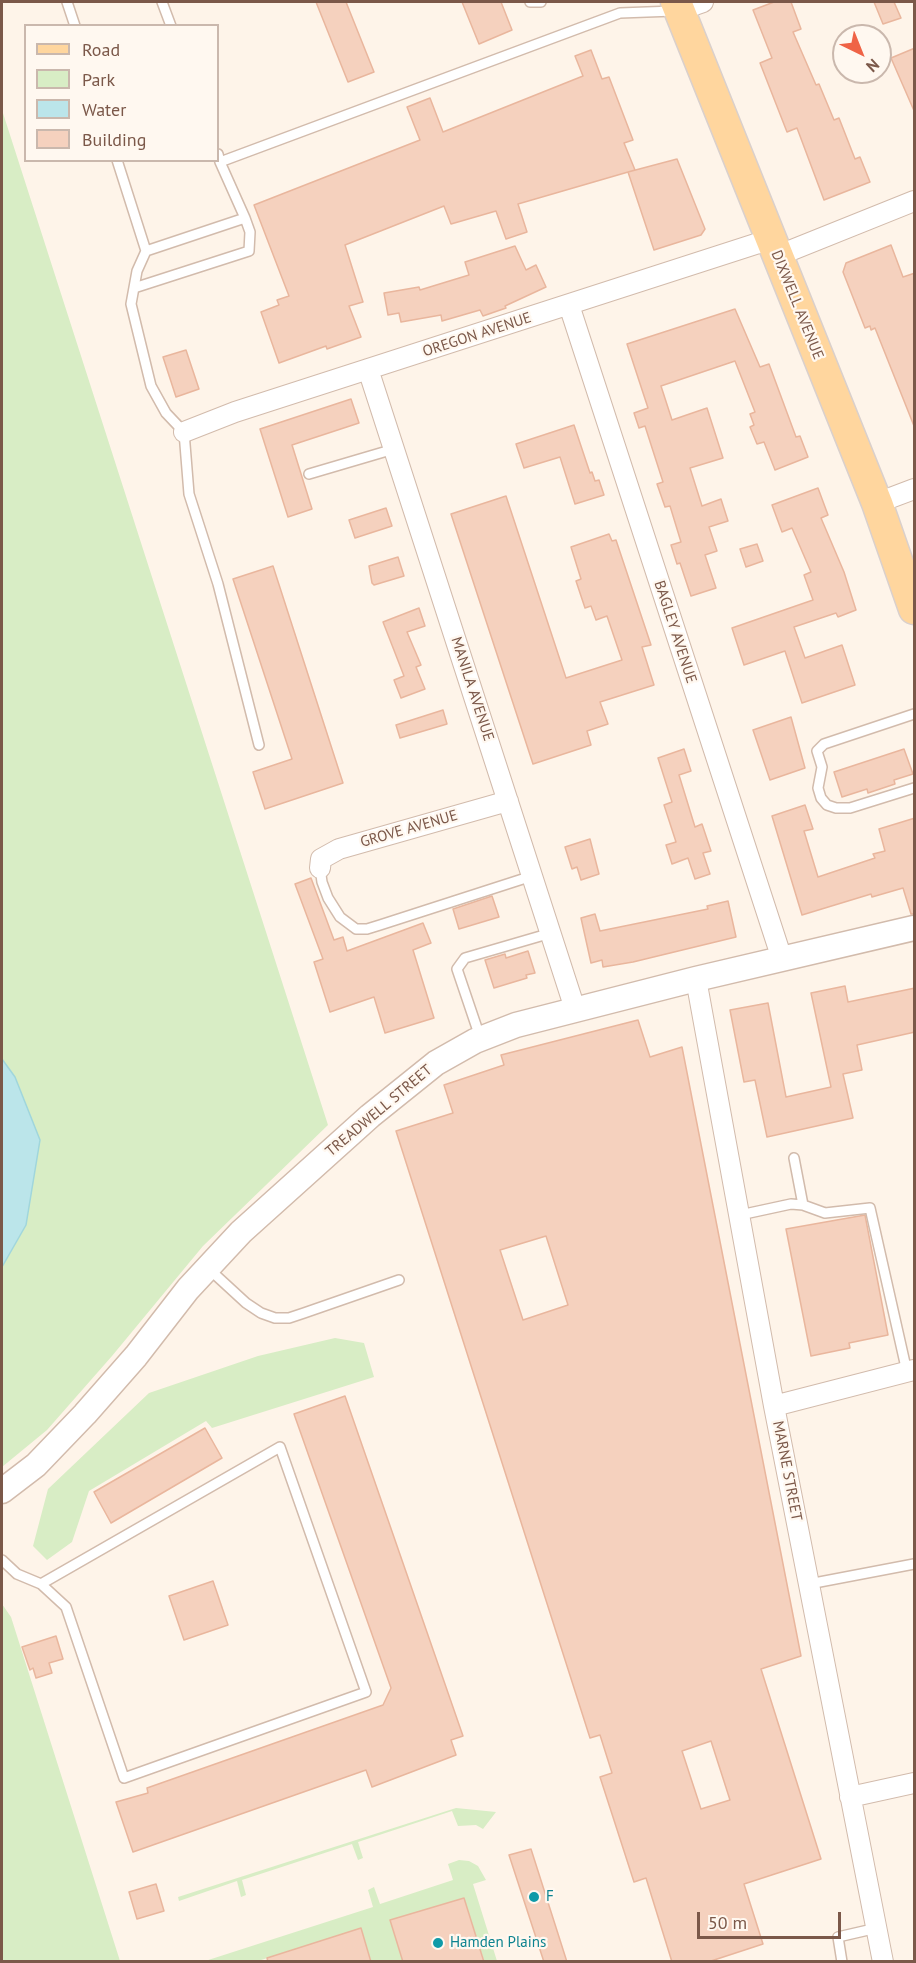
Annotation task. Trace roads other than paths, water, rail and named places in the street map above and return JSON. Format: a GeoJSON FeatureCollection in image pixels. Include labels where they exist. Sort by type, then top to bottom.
{"type":"FeatureCollection","features":[{"type":"Feature","properties":{"kind":"main road","name":"DIXWELL AVENUE"},"geometry":{"type":"LineString","coordinates":[[686,4],[774,247],[877,502],[915,609]]}},
{"type":"Feature","properties":{"kind":"street","name":"OREGON AVENUE"},"geometry":{"type":"LineString","coordinates":[[184,432],[235,412],[569,305],[774,247],[915,201]]}},
{"type":"Feature","properties":{"kind":"street","name":"BAGLEY AVENUE"},"geometry":{"type":"LineString","coordinates":[[569,305],[782,959]]}},
{"type":"Feature","properties":{"kind":"street","name":"MANILA AVENUE"},"geometry":{"type":"LineString","coordinates":[[368,369],[576,1009]]}},
{"type":"Feature","properties":{"kind":"street"},"geometry":{"type":"LineString","coordinates":[[877,502],[915,489]]}},
{"type":"Feature","properties":{"kind":"street","name":"GROVE AVENUE"},"geometry":{"type":"LineString","coordinates":[[320,868],[321,859],[339,849],[508,801]]}},
{"type":"Feature","properties":{"kind":"street","name":"TREADWELL STREET"},"geometry":{"type":"LineString","coordinates":[[2,1491],[36,1465],[85,1414],[136,1356],[207,1268],[241,1232],[370,1116],[436,1063],[480,1039],[516,1025],[696,979],[915,928]]}},
{"type":"Feature","properties":{"kind":"street","name":"MARNE STREET"},"geometry":{"type":"LineString","coordinates":[[696,979],[774,1406],[883,1962]]}},
{"type":"Feature","properties":{"kind":"street"},"geometry":{"type":"LineString","coordinates":[[774,1406],[911,1371]]}},
{"type":"Feature","properties":{"kind":"street"},"geometry":{"type":"LineString","coordinates":[[850,1797],[915,1783]]}},
{"type":"Feature","properties":{"kind":"lane"},"geometry":{"type":"LineString","coordinates":[[67,2],[74,24]]}},
{"type":"Feature","properties":{"kind":"lane"},"geometry":{"type":"LineString","coordinates":[[162,2],[170,24]]}},
{"type":"Feature","properties":{"kind":"lane"},"geometry":{"type":"LineString","coordinates":[[530,2],[542,2]]}},
{"type":"Feature","properties":{"kind":"lane"},"geometry":{"type":"LineString","coordinates":[[134,288],[249,250],[250,232],[219,158],[620,13],[686,4]]}},
{"type":"Feature","properties":{"kind":"lane"},"geometry":{"type":"LineString","coordinates":[[118,162],[146,251],[137,271],[131,304],[151,386],[166,413],[184,432],[189,494],[218,584],[259,745]]}},
{"type":"Feature","properties":{"kind":"lane"},"geometry":{"type":"LineString","coordinates":[[146,251],[245,218]]}},
{"type":"Feature","properties":{"kind":"lane"},"geometry":{"type":"LineString","coordinates":[[309,474],[394,449]]}},
{"type":"Feature","properties":{"kind":"lane"},"geometry":{"type":"LineString","coordinates":[[915,714],[824,744],[817,751],[822,768],[818,788],[826,805],[850,808],[915,788]]}},
{"type":"Feature","properties":{"kind":"lane"},"geometry":{"type":"LineString","coordinates":[[320,868],[322,882],[334,908],[340,917],[356,929],[367,929],[532,876]]}},
{"type":"Feature","properties":{"kind":"lane"},"geometry":{"type":"LineString","coordinates":[[480,1039],[457,969],[465,958],[550,933]]}},
{"type":"Feature","properties":{"kind":"lane"},"geometry":{"type":"LineString","coordinates":[[794,1158],[803,1205]]}},
{"type":"Feature","properties":{"kind":"lane"},"geometry":{"type":"LineString","coordinates":[[740,1215],[791,1204],[803,1205],[825,1213],[870,1208],[911,1371]]}},
{"type":"Feature","properties":{"kind":"lane"},"geometry":{"type":"LineString","coordinates":[[207,1268],[246,1303],[261,1313],[275,1318],[289,1318],[399,1280]]}},
{"type":"Feature","properties":{"kind":"lane"},"geometry":{"type":"LineString","coordinates":[[2,1560],[17,1574],[41,1584],[66,1607],[124,1778],[366,1692],[280,1447],[41,1584]]}},
{"type":"Feature","properties":{"kind":"lane"},"geometry":{"type":"LineString","coordinates":[[809,1584],[915,1564]]}},
{"type":"Feature","properties":{"kind":"lane"},"geometry":{"type":"LineString","coordinates":[[842,1962],[838,1937],[877,1928]]}},
{"type":"Feature","properties":{"kind":"water"},"geometry":{"type":"Polygon","coordinates":[[[2,1059],[15,1077],[40,1140],[26,1225],[2,1267],[2,1059]]]}},
{"type":"Feature","properties":{"kind":"place","name":"F"},"geometry":{"type":"Point","coordinates":[534,1897]}},
{"type":"Feature","properties":{"kind":"place","name":"Hamden Plains"},"geometry":{"type":"Point","coordinates":[438,1943]}}]}
